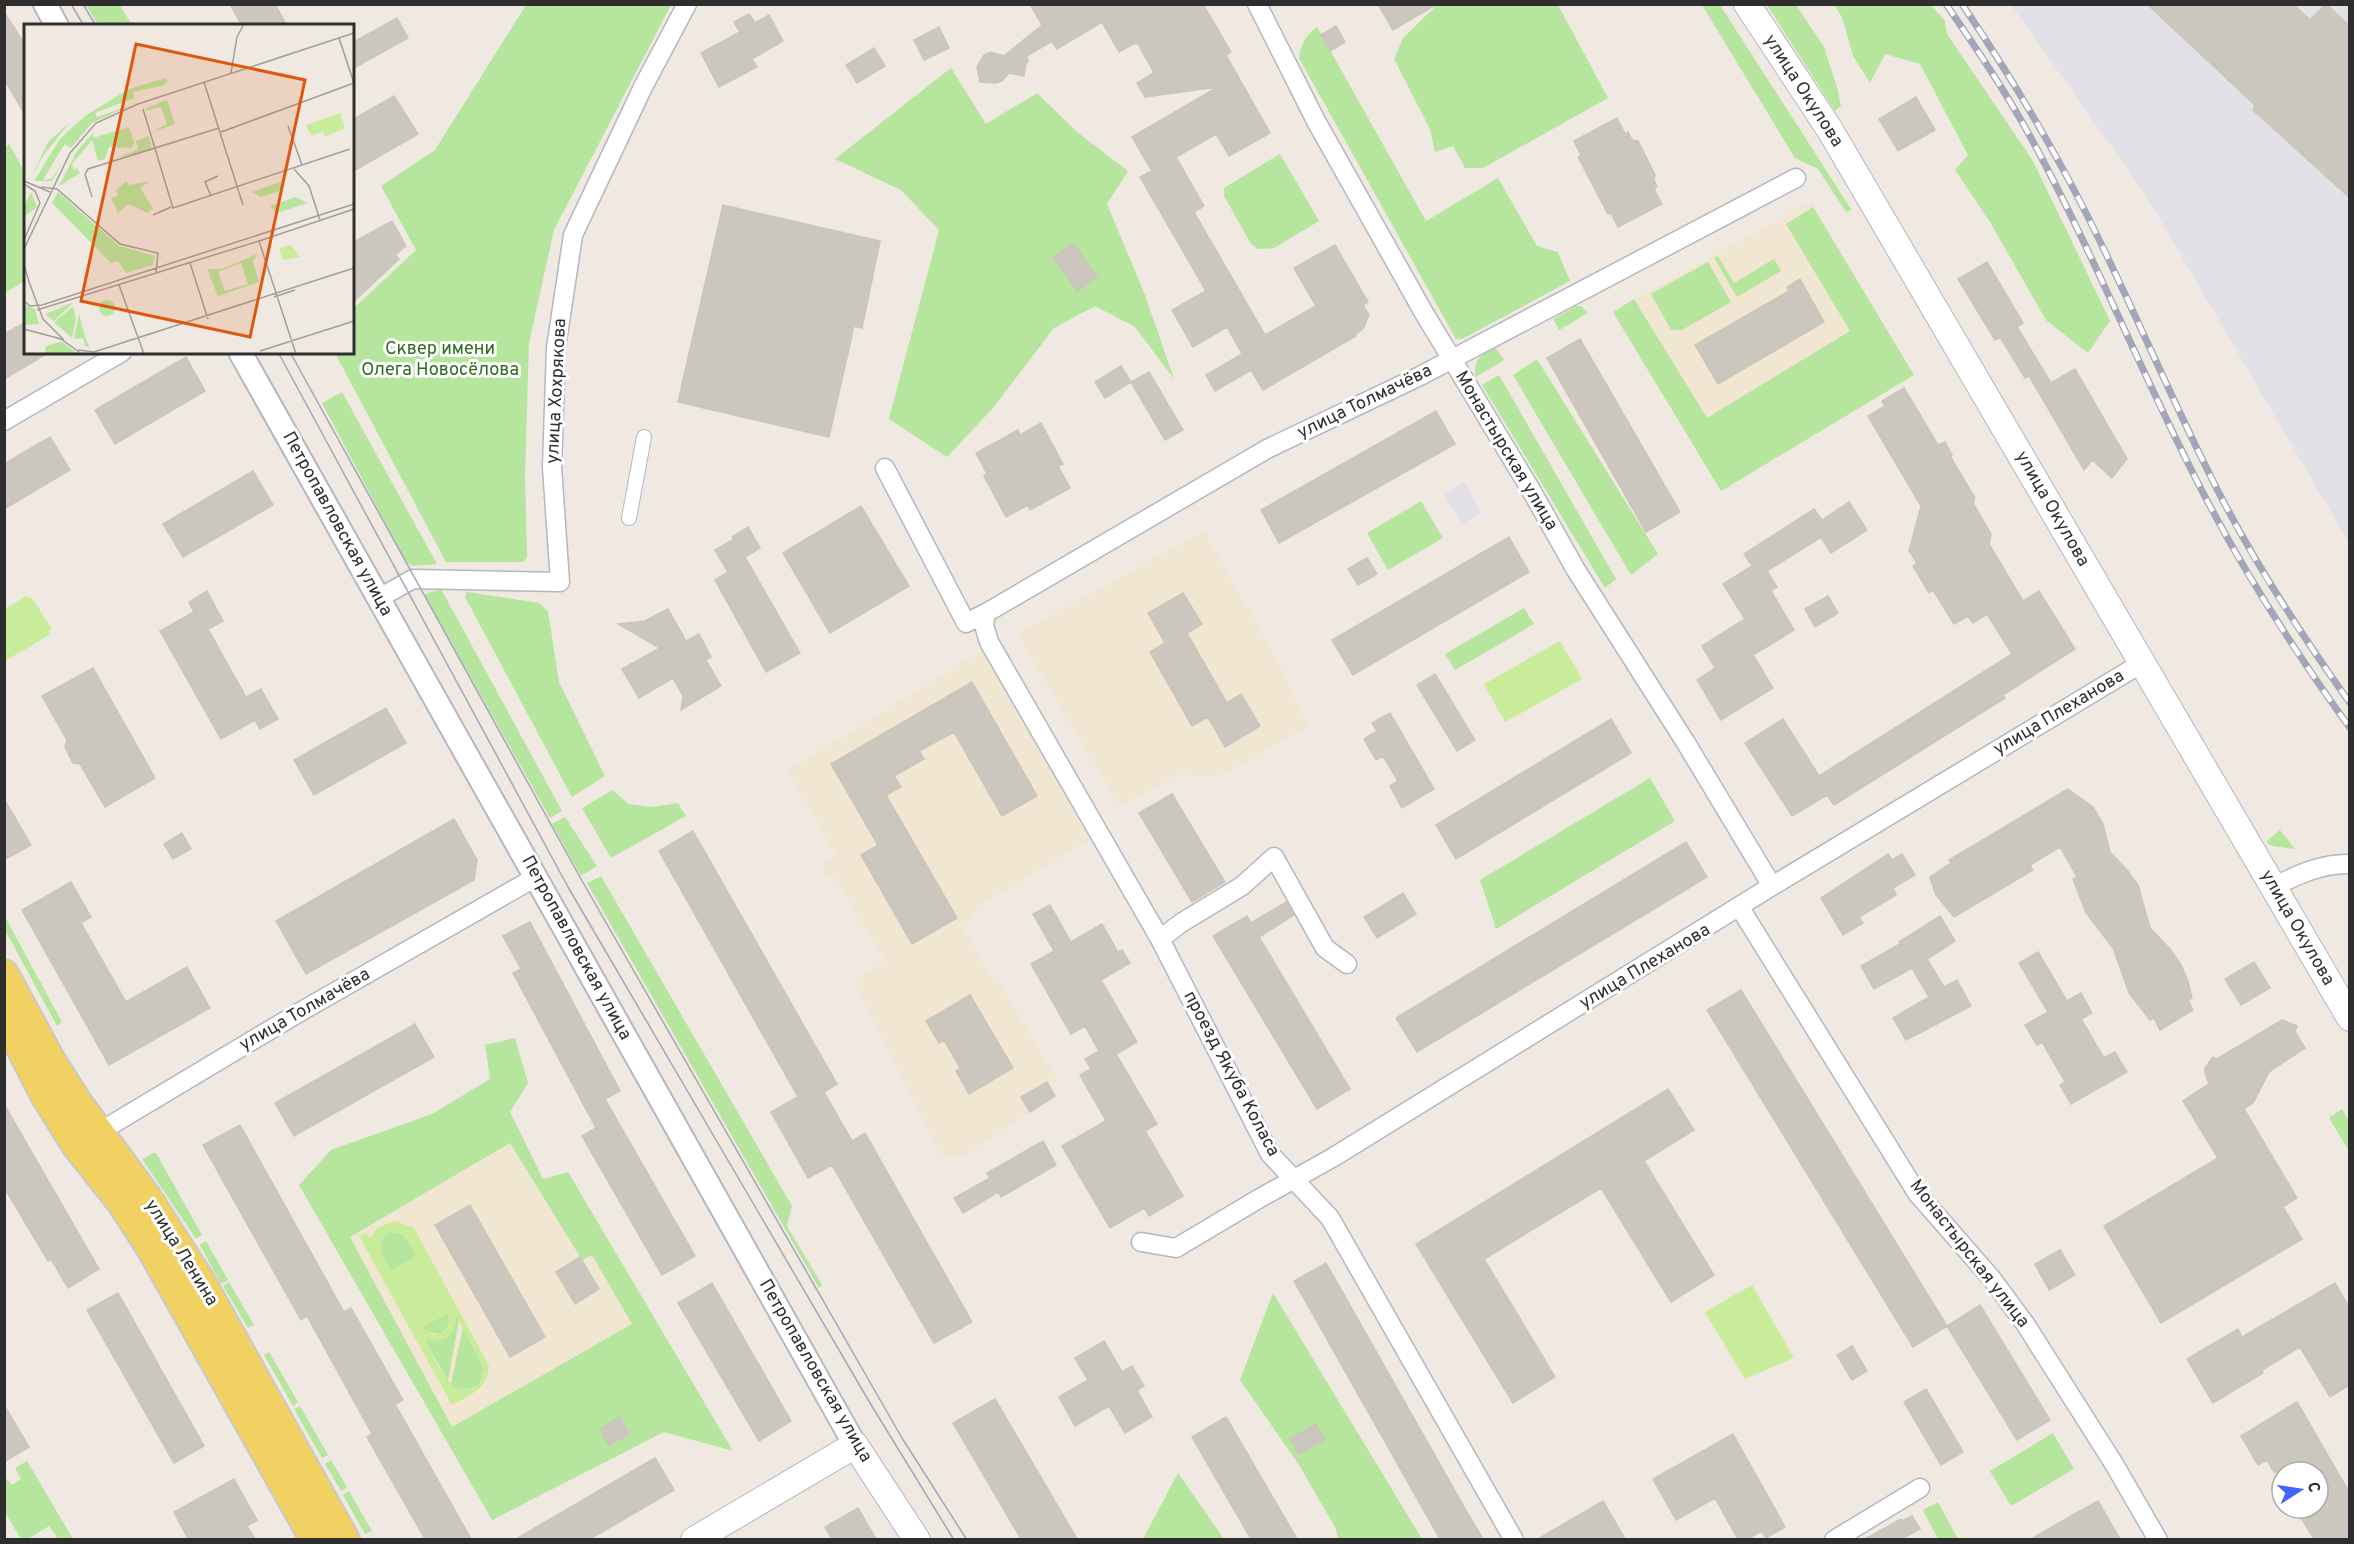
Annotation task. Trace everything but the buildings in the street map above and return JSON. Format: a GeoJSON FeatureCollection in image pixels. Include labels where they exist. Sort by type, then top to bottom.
{"type":"FeatureCollection","features":[{"type":"Feature","properties":{"kind":"main road","name":"улица Окулова"},"geometry":{"type":"LineString","coordinates":[[1747,4],[1830,130],[2349,1018]]}},
{"type":"Feature","properties":{"kind":"main road","name":"улица Ленина"},"geometry":{"type":"LineString","coordinates":[[4,974],[51,1059],[78,1102],[88,1138],[122,1203],[151,1248],[315,1539]]}},
{"type":"Feature","properties":{"kind":"main road","name":"улица Ленина"},"geometry":{"type":"LineString","coordinates":[[4,1015],[45,1095],[148,1199],[201,1282],[345,1539]]}},
{"type":"Feature","properties":{"kind":"main road"},"geometry":{"type":"LineString","coordinates":[[694,1539],[855,1445]]}},
{"type":"Feature","properties":{"kind":"main road","name":"Петропавловская улица"},"geometry":{"type":"LineString","coordinates":[[855,1445],[917,1539]]}},
{"type":"Feature","properties":{"kind":"street"},"geometry":{"type":"LineString","coordinates":[[45,4],[56,24]]}},
{"type":"Feature","properties":{"kind":"street","name":"улица Хохрякова"},"geometry":{"type":"LineString","coordinates":[[379,598],[413,579],[560,582],[552,467],[556,360],[573,235],[644,85],[687,4]]}},
{"type":"Feature","properties":{"kind":"street","name":"Монастырская улица"},"geometry":{"type":"LineString","coordinates":[[1257,4],[1344,172],[1452,359],[1576,570],[1686,743],[1772,886]]}},
{"type":"Feature","properties":{"kind":"street","name":"улица Толмачёва"},"geometry":{"type":"LineString","coordinates":[[986,613],[1267,449],[1452,359],[1796,178]]}},
{"type":"Feature","properties":{"kind":"street"},"geometry":{"type":"LineString","coordinates":[[4,422],[119,354]]}},
{"type":"Feature","properties":{"kind":"street","name":"Петропавловская улица"},"geometry":{"type":"LineString","coordinates":[[241,354],[855,1445]]}},
{"type":"Feature","properties":{"kind":"street"},"geometry":{"type":"LineString","coordinates":[[629,518],[644,437]]}},
{"type":"Feature","properties":{"kind":"street"},"geometry":{"type":"LineString","coordinates":[[885,468],[966,623],[986,613]]}},
{"type":"Feature","properties":{"kind":"street","name":"проезд Якуба Коласа"},"geometry":{"type":"LineString","coordinates":[[986,613],[984,625],[989,642],[1160,939],[1270,1154],[1330,1218],[1514,1539]]}},
{"type":"Feature","properties":{"kind":"street","name":"улица Плеханова"},"geometry":{"type":"LineString","coordinates":[[1141,1242],[1176,1248],[1294,1180],[1740,908],[1772,886],[2142,663]]}},
{"type":"Feature","properties":{"kind":"street"},"geometry":{"type":"LineString","coordinates":[[1160,939],[1181,922],[1242,886],[1274,857],[1325,948],[1347,964]]}},
{"type":"Feature","properties":{"kind":"street"},"geometry":{"type":"LineString","coordinates":[[2272,887],[2302,873],[2337,864],[2349,864]]}},
{"type":"Feature","properties":{"kind":"street","name":"улица Толмачёва"},"geometry":{"type":"LineString","coordinates":[[88,1138],[300,1012],[536,878]]}},
{"type":"Feature","properties":{"kind":"street","name":"Монастырская улица"},"geometry":{"type":"LineString","coordinates":[[1740,908],[1917,1193],[1992,1279],[2026,1325],[2114,1464],[2158,1539]]}},
{"type":"Feature","properties":{"kind":"street"},"geometry":{"type":"LineString","coordinates":[[1834,1539],[1920,1488]]}},
{"type":"Feature","properties":{"kind":"shaded area"},"geometry":{"type":"Polygon","coordinates":[[[2011,5],[2349,5],[2349,543],[2145,194],[2011,5]]]}},
{"type":"Feature","properties":{"kind":"shaded area"},"geometry":{"type":"Polygon","coordinates":[[[1811,201],[1914,375],[1721,491],[1613,312],[1811,201]]]}},
{"type":"Feature","properties":{"kind":"shaded area"},"geometry":{"type":"Polygon","coordinates":[[[1464,482],[1482,513],[1462,525],[1444,494],[1464,482]]]}},
{"type":"Feature","properties":{"kind":"shaded area"},"geometry":{"type":"Polygon","coordinates":[[[1204,531],[1278,661],[1308,726],[1229,772],[1212,776],[1179,774],[1120,807],[1017,634],[1204,531]]]}},
{"type":"Feature","properties":{"kind":"shaded area"},"geometry":{"type":"Polygon","coordinates":[[[986,648],[1092,839],[977,907],[973,919],[962,926],[990,975],[998,980],[1057,1079],[1048,1084],[1046,1082],[1021,1097],[1030,1112],[963,1157],[941,1155],[853,980],[885,961],[834,877],[824,872],[825,861],[836,854],[787,771],[986,648]]]}},
{"type":"Feature","properties":{"kind":"shaded area"},"geometry":{"type":"Polygon","coordinates":[[[510,1143],[581,1259],[591,1254],[632,1324],[452,1427],[350,1236],[510,1143]]]}},
{"type":"Feature","properties":{"kind":"green space"},"geometry":{"type":"Polygon","coordinates":[[[86,5],[120,5],[131,24],[97,24],[86,5]]]}},
{"type":"Feature","properties":{"kind":"green space","name":"Сквер имени Олега Новосёлова"},"geometry":{"type":"Polygon","coordinates":[[[526,5],[671,5],[554,230],[529,343],[525,475],[527,558],[523,562],[446,562],[336,354],[354,354],[354,308],[416,250],[381,186],[435,150],[526,5]]]}},
{"type":"Feature","properties":{"kind":"green space"},"geometry":{"type":"Polygon","coordinates":[[[1433,5],[1558,5],[1608,98],[1483,168],[1465,168],[1453,146],[1435,152],[1430,129],[1394,59],[1403,38],[1435,7],[1433,5]]]}},
{"type":"Feature","properties":{"kind":"green space"},"geometry":{"type":"Polygon","coordinates":[[[1702,5],[1720,5],[1851,209],[1850,211],[1846,212],[1818,169],[1795,158],[1702,5]]]}},
{"type":"Feature","properties":{"kind":"green space"},"geometry":{"type":"Polygon","coordinates":[[[1767,5],[1796,5],[1824,47],[1841,106],[1835,111],[1767,5]]]}},
{"type":"Feature","properties":{"kind":"green space"},"geometry":{"type":"Polygon","coordinates":[[[1834,5],[1931,5],[1945,21],[1947,34],[2033,161],[2110,321],[2088,353],[2046,320],[1990,222],[1955,170],[1968,155],[1920,64],[1885,54],[1870,83],[1853,56],[1842,17],[1834,5]]]}},
{"type":"Feature","properties":{"kind":"green space"},"geometry":{"type":"Polygon","coordinates":[[[1317,27],[1426,221],[1498,178],[1537,246],[1558,252],[1570,281],[1462,339],[1456,339],[1299,58],[1304,41],[1317,27]]]}},
{"type":"Feature","properties":{"kind":"green space"},"geometry":{"type":"Polygon","coordinates":[[[951,68],[986,124],[1037,93],[1077,132],[1128,171],[1107,204],[1145,295],[1174,379],[1135,327],[1095,306],[1054,328],[993,408],[947,457],[889,419],[939,230],[901,190],[835,159],[951,68]]]}},
{"type":"Feature","properties":{"kind":"green space"},"geometry":{"type":"Polygon","coordinates":[[[9,144],[24,170],[24,281],[5,293],[4,147],[9,144]]]}},
{"type":"Feature","properties":{"kind":"green space"},"geometry":{"type":"Polygon","coordinates":[[[1280,154],[1319,221],[1274,248],[1258,249],[1251,244],[1224,196],[1224,188],[1280,154]]]}},
{"type":"Feature","properties":{"kind":"green space"},"geometry":{"type":"Polygon","coordinates":[[[1813,207],[1914,375],[1721,491],[1613,312],[1634,299],[1707,418],[1850,331],[1786,224],[1813,207]]]}},
{"type":"Feature","properties":{"kind":"green space"},"geometry":{"type":"Polygon","coordinates":[[[1718,256],[1734,283],[1774,259],[1781,271],[1737,297],[1714,258],[1718,256]]]}},
{"type":"Feature","properties":{"kind":"green space"},"geometry":{"type":"Polygon","coordinates":[[[1708,262],[1731,302],[1682,330],[1671,330],[1651,294],[1708,262]]]}},
{"type":"Feature","properties":{"kind":"green space"},"geometry":{"type":"Polygon","coordinates":[[[1576,306],[1581,306],[1588,313],[1559,330],[1553,319],[1576,306]]]}},
{"type":"Feature","properties":{"kind":"green space"},"geometry":{"type":"Polygon","coordinates":[[[1494,346],[1504,360],[1476,377],[1477,362],[1494,346]]]}},
{"type":"Feature","properties":{"kind":"green space"},"geometry":{"type":"Polygon","coordinates":[[[1537,359],[1658,554],[1631,575],[1513,375],[1537,359]]]}},
{"type":"Feature","properties":{"kind":"green space"},"geometry":{"type":"Polygon","coordinates":[[[1499,375],[1616,579],[1605,588],[1482,385],[1499,375]]]}},
{"type":"Feature","properties":{"kind":"green space"},"geometry":{"type":"Polygon","coordinates":[[[342,392],[437,564],[413,566],[406,562],[322,403],[342,392]]]}},
{"type":"Feature","properties":{"kind":"green space"},"geometry":{"type":"Polygon","coordinates":[[[1421,501],[1443,538],[1388,570],[1367,533],[1421,501]]]}},
{"type":"Feature","properties":{"kind":"green space"},"geometry":{"type":"Polygon","coordinates":[[[441,589],[562,811],[550,818],[424,594],[441,589]]]}},
{"type":"Feature","properties":{"kind":"green space"},"geometry":{"type":"Polygon","coordinates":[[[467,592],[539,603],[548,611],[559,682],[605,776],[572,797],[465,597],[467,592]]]}},
{"type":"Feature","properties":{"kind":"green space"},"geometry":{"type":"Polygon","coordinates":[[[26,596],[33,599],[51,628],[49,635],[5,661],[5,609],[26,596]]]}},
{"type":"Feature","properties":{"kind":"green space"},"geometry":{"type":"Polygon","coordinates":[[[1524,608],[1534,624],[1455,670],[1445,654],[1524,608]]]}},
{"type":"Feature","properties":{"kind":"green space"},"geometry":{"type":"Polygon","coordinates":[[[1560,641],[1582,679],[1505,722],[1484,684],[1560,641]]]}},
{"type":"Feature","properties":{"kind":"green space"},"geometry":{"type":"Polygon","coordinates":[[[1650,778],[1675,821],[1496,929],[1480,880],[1650,778]]]}},
{"type":"Feature","properties":{"kind":"green space"},"geometry":{"type":"Polygon","coordinates":[[[613,790],[628,804],[651,807],[678,803],[686,816],[611,858],[582,808],[613,790]]]}},
{"type":"Feature","properties":{"kind":"green space"},"geometry":{"type":"Polygon","coordinates":[[[565,817],[597,866],[581,876],[552,824],[565,817]]]}},
{"type":"Feature","properties":{"kind":"green space"},"geometry":{"type":"Polygon","coordinates":[[[2280,830],[2295,849],[2272,846],[2266,842],[2280,830]]]}},
{"type":"Feature","properties":{"kind":"green space"},"geometry":{"type":"Polygon","coordinates":[[[601,876],[792,1206],[787,1226],[822,1285],[819,1288],[587,883],[601,876]]]}},
{"type":"Feature","properties":{"kind":"green space"},"geometry":{"type":"Polygon","coordinates":[[[4,915],[62,1022],[57,1026],[5,930],[4,915]]]}},
{"type":"Feature","properties":{"kind":"green space"},"geometry":{"type":"Polygon","coordinates":[[[515,1038],[528,1083],[510,1112],[543,1179],[568,1172],[733,1451],[664,1432],[492,1520],[299,1185],[331,1150],[432,1114],[490,1079],[485,1045],[515,1038]],[[510,1143],[350,1237],[452,1427],[632,1324],[592,1255],[582,1260],[510,1143]]]}},
{"type":"Feature","properties":{"kind":"green space"},"geometry":{"type":"Polygon","coordinates":[[[2342,1109],[2349,1121],[2349,1151],[2329,1118],[2342,1109]]]}},
{"type":"Feature","properties":{"kind":"green space"},"geometry":{"type":"Polygon","coordinates":[[[156,1153],[202,1235],[196,1239],[142,1159],[156,1153]]]}},
{"type":"Feature","properties":{"kind":"green space"},"geometry":{"type":"Polygon","coordinates":[[[395,1221],[414,1228],[489,1366],[482,1386],[452,1405],[359,1236],[366,1233],[370,1238],[378,1227],[395,1221]],[[390,1232],[382,1240],[381,1250],[391,1270],[417,1256],[403,1234],[390,1232]],[[448,1313],[422,1328],[433,1335],[445,1331],[450,1320],[448,1313]],[[456,1315],[456,1322],[448,1337],[438,1341],[425,1340],[446,1378],[461,1389],[470,1389],[480,1383],[484,1369],[456,1315]]]}},
{"type":"Feature","properties":{"kind":"green space"},"geometry":{"type":"Polygon","coordinates":[[[390,1232],[403,1234],[417,1256],[391,1271],[381,1250],[382,1240],[390,1232]]]}},
{"type":"Feature","properties":{"kind":"green space"},"geometry":{"type":"Polygon","coordinates":[[[206,1241],[228,1280],[221,1284],[200,1245],[206,1241]]]}},
{"type":"Feature","properties":{"kind":"green space"},"geometry":{"type":"Polygon","coordinates":[[[229,1282],[254,1325],[248,1328],[223,1286],[229,1282]]]}},
{"type":"Feature","properties":{"kind":"green space"},"geometry":{"type":"Polygon","coordinates":[[[1752,1285],[1794,1358],[1745,1379],[1705,1312],[1752,1285]]]}},
{"type":"Feature","properties":{"kind":"green space"},"geometry":{"type":"Polygon","coordinates":[[[1273,1293],[1422,1539],[1338,1539],[1335,1527],[1299,1465],[1240,1380],[1273,1293]]]}},
{"type":"Feature","properties":{"kind":"green space"},"geometry":{"type":"Polygon","coordinates":[[[454,1310],[459,1320],[448,1381],[424,1339],[448,1337],[454,1310]]]}},
{"type":"Feature","properties":{"kind":"green space"},"geometry":{"type":"Polygon","coordinates":[[[448,1313],[448,1325],[439,1334],[426,1332],[422,1327],[448,1313]]]}},
{"type":"Feature","properties":{"kind":"green space"},"geometry":{"type":"Polygon","coordinates":[[[463,1327],[484,1369],[480,1383],[466,1390],[451,1384],[463,1327]]]}},
{"type":"Feature","properties":{"kind":"green space"},"geometry":{"type":"Polygon","coordinates":[[[269,1352],[298,1402],[293,1406],[264,1355],[269,1352]]]}},
{"type":"Feature","properties":{"kind":"green space"},"geometry":{"type":"Polygon","coordinates":[[[300,1406],[328,1455],[322,1458],[294,1409],[300,1406]]]}},
{"type":"Feature","properties":{"kind":"green space"},"geometry":{"type":"Polygon","coordinates":[[[2053,1433],[2074,1469],[2011,1506],[1990,1471],[2053,1433]]]}},
{"type":"Feature","properties":{"kind":"green space"},"geometry":{"type":"Polygon","coordinates":[[[331,1460],[347,1487],[341,1491],[325,1464],[331,1460]]]}},
{"type":"Feature","properties":{"kind":"green space"},"geometry":{"type":"Polygon","coordinates":[[[27,1461],[73,1539],[58,1539],[49,1526],[28,1539],[21,1539],[5,1512],[5,1477],[12,1485],[21,1479],[15,1468],[27,1461]]]}},
{"type":"Feature","properties":{"kind":"green space"},"geometry":{"type":"Polygon","coordinates":[[[1178,1473],[1224,1539],[1143,1539],[1178,1473]]]}},
{"type":"Feature","properties":{"kind":"green space"},"geometry":{"type":"Polygon","coordinates":[[[349,1491],[372,1531],[365,1534],[343,1495],[349,1491]]]}},
{"type":"Feature","properties":{"kind":"green space"},"geometry":{"type":"Polygon","coordinates":[[[1938,1502],[1958,1539],[1938,1539],[1923,1510],[1938,1502]]]}},
{"type":"Feature","properties":{"kind":"tram line"},"geometry":{"type":"LineString","coordinates":[[71,4],[83,24]]}},
{"type":"Feature","properties":{"kind":"tram line"},"geometry":{"type":"LineString","coordinates":[[83,4],[95,24]]}},
{"type":"Feature","properties":{"kind":"tram line"},"geometry":{"type":"LineString","coordinates":[[279,354],[568,887],[870,1403],[954,1540]]}},
{"type":"Feature","properties":{"kind":"tram line"},"geometry":{"type":"LineString","coordinates":[[291,354],[581,879],[902,1438],[967,1540]]}},
{"type":"Feature","properties":{"kind":"railway"},"geometry":{"type":"LineString","coordinates":[[1946,4],[2001,87],[2031,138],[2075,223],[2176,438],[2231,545],[2288,638],[2350,728]]}},
{"type":"Feature","properties":{"kind":"railway"},"geometry":{"type":"LineString","coordinates":[[1962,4],[2028,108],[2073,188],[2103,247],[2194,443],[2241,534],[2293,620],[2350,703]]}}]}
